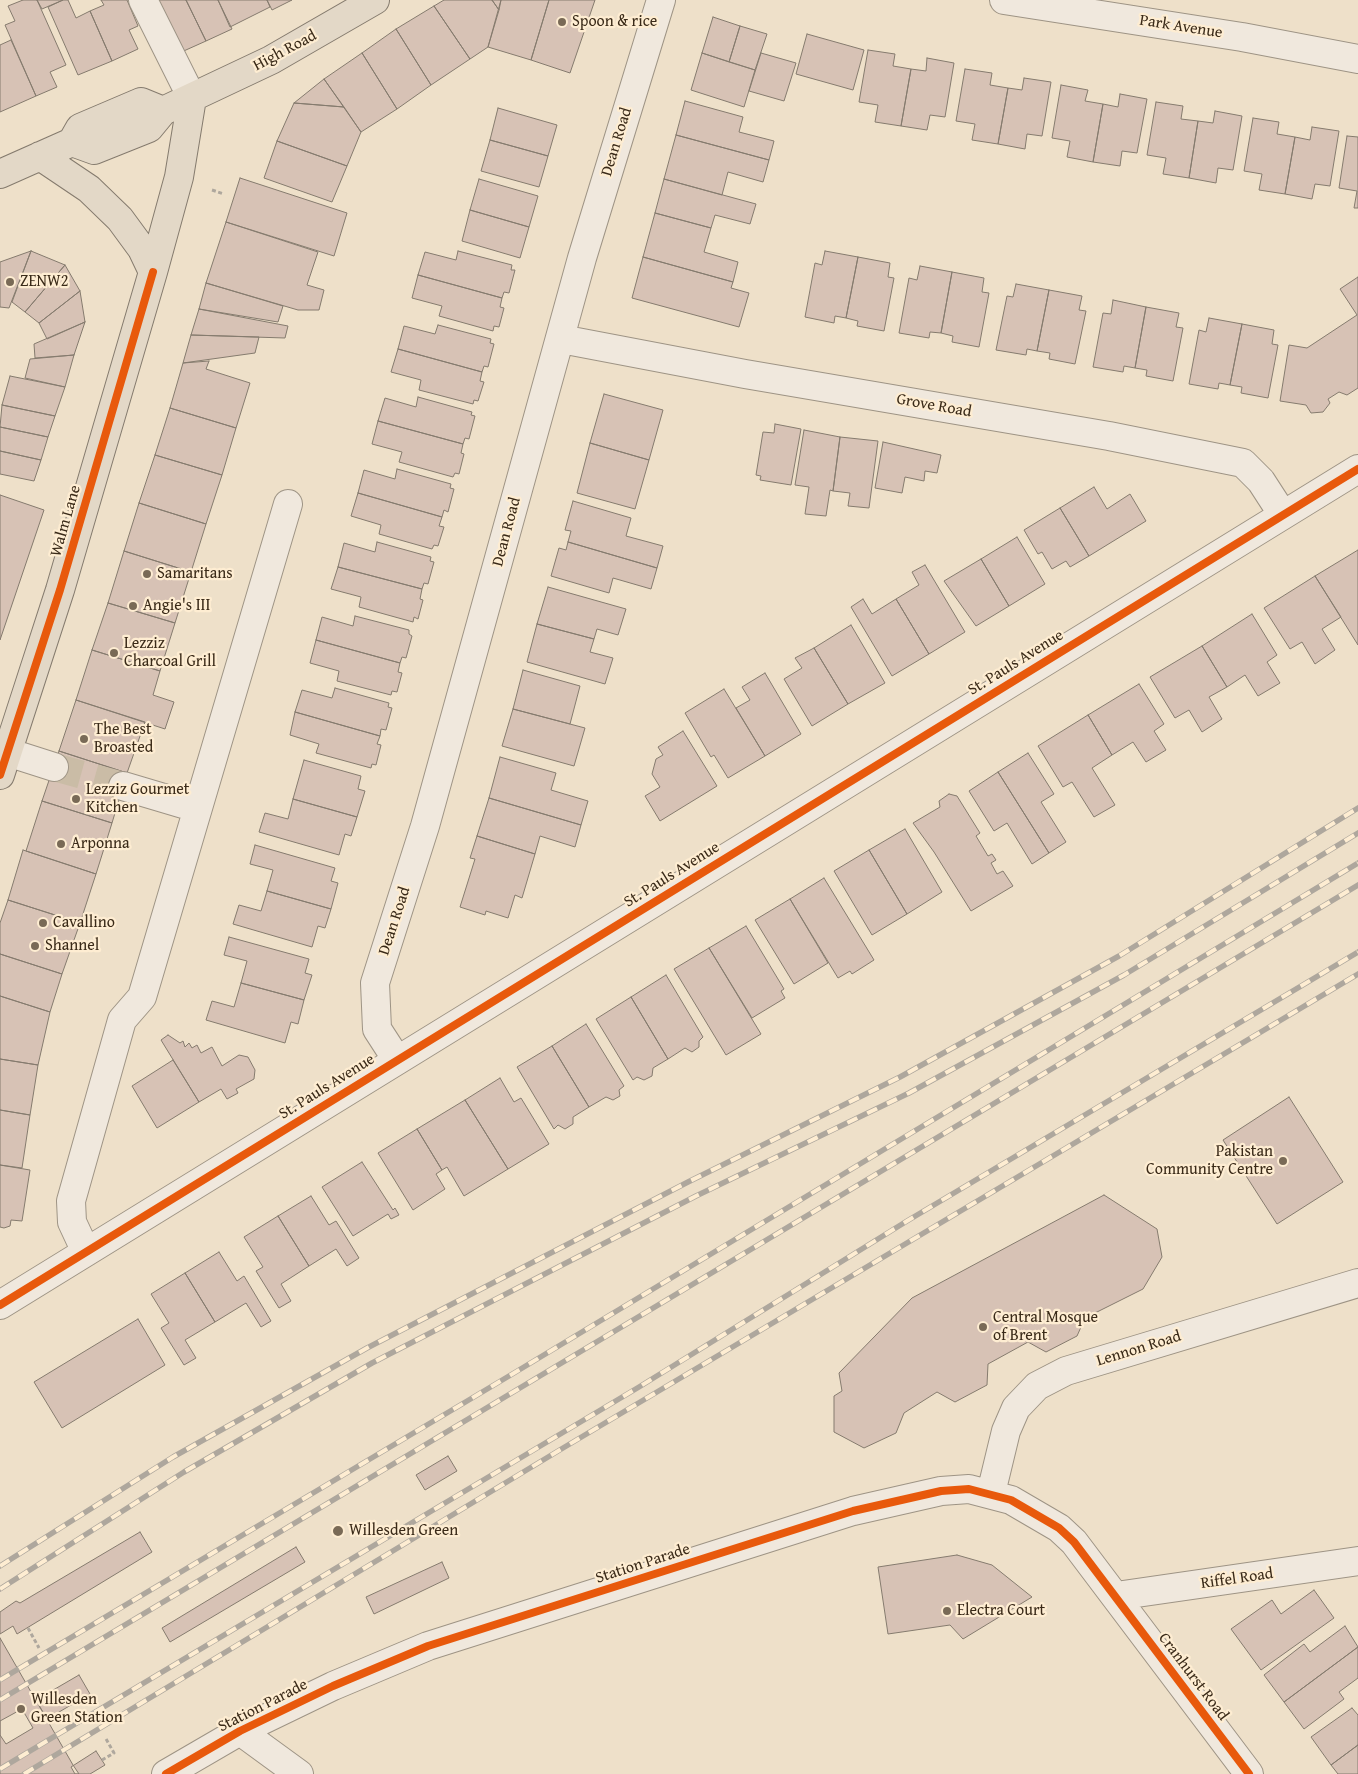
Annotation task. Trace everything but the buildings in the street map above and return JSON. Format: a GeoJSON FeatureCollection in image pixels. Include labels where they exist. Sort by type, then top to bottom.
{"type":"FeatureCollection","features":[{"type":"Feature","properties":{"kind":"main road","name":"High Road"},"geometry":{"type":"LineString","coordinates":[[40,156],[72,142],[94,150],[149,128],[163,111],[287,51],[375,0]]}},
{"type":"Feature","properties":{"kind":"main road","name":"Walm Lane"},"geometry":{"type":"LineString","coordinates":[[4,763],[60,590],[153,272],[179,177],[192,98]]}},
{"type":"Feature","properties":{"kind":"main road"},"geometry":{"type":"LineString","coordinates":[[0,174],[40,156],[89,190],[120,219],[142,249],[153,272]]}},
{"type":"Feature","properties":{"kind":"street"},"geometry":{"type":"LineString","coordinates":[[143,0],[192,98]]}},
{"type":"Feature","properties":{"kind":"street","name":"Dean Road"},"geometry":{"type":"LineString","coordinates":[[397,1060],[377,1029],[375,983],[425,826],[582,258],[661,0]]}},
{"type":"Feature","properties":{"kind":"street","name":"Park Avenue"},"geometry":{"type":"LineString","coordinates":[[1004,0],[1077,6],[1358,59]]}},
{"type":"Feature","properties":{"kind":"street","name":"Grove Road"},"geometry":{"type":"LineString","coordinates":[[560,339],[745,374],[1109,436],[1243,463],[1262,481],[1283,515]]}},
{"type":"Feature","properties":{"kind":"street","name":"St. Pauls Avenue"},"geometry":{"type":"LineString","coordinates":[[0,1305],[1358,469]]}},
{"type":"Feature","properties":{"kind":"street"},"geometry":{"type":"LineString","coordinates":[[86,1252],[72,1222],[71,1201],[122,1020],[142,997],[288,504]]}},
{"type":"Feature","properties":{"kind":"street"},"geometry":{"type":"LineString","coordinates":[[4,763],[54,766]]}},
{"type":"Feature","properties":{"kind":"street"},"geometry":{"type":"LineString","coordinates":[[123,786],[197,808]]}},
{"type":"Feature","properties":{"kind":"street","name":"Lennon Road"},"geometry":{"type":"LineString","coordinates":[[991,1493],[1006,1431],[1016,1408],[1037,1386],[1066,1371],[1358,1283]]}},
{"type":"Feature","properties":{"kind":"street","name":"Station Parade"},"geometry":{"type":"LineString","coordinates":[[166,1774],[240,1731],[333,1686],[428,1646],[852,1511],[941,1491],[969,1489],[991,1493],[1011,1500],[1059,1528],[1074,1542],[1116,1596]]}},
{"type":"Feature","properties":{"kind":"street","name":"Riffel Road"},"geometry":{"type":"LineString","coordinates":[[1116,1596],[1358,1561]]}},
{"type":"Feature","properties":{"kind":"street","name":"Cranhurst Road"},"geometry":{"type":"LineString","coordinates":[[1116,1596],[1249,1774]]}},
{"type":"Feature","properties":{"kind":"street"},"geometry":{"type":"LineString","coordinates":[[240,1731],[299,1774]]}},
{"type":"Feature","properties":{"kind":"path"},"geometry":{"type":"LineString","coordinates":[[212,190],[224,194]]}},
{"type":"Feature","properties":{"kind":"path"},"geometry":{"type":"LineString","coordinates":[[28,1628],[39,1648]]}},
{"type":"Feature","properties":{"kind":"path"},"geometry":{"type":"LineString","coordinates":[[102,1760],[114,1753],[105,1737]]}},
{"type":"Feature","properties":{"kind":"tunnel"},"geometry":{"type":"LineString","coordinates":[[54,767],[123,786]]}},
{"type":"Feature","properties":{"kind":"railway"},"geometry":{"type":"LineString","coordinates":[[0,1566],[173,1457],[367,1348],[688,1182],[900,1077],[1119,956],[1358,808]]}},
{"type":"Feature","properties":{"kind":"railway"},"geometry":{"type":"LineString","coordinates":[[0,1589],[184,1472],[372,1363],[696,1196],[909,1093],[1124,975],[1358,833]]}},
{"type":"Feature","properties":{"kind":"railway"},"geometry":{"type":"LineString","coordinates":[[0,1680],[514,1373],[1358,863]]}},
{"type":"Feature","properties":{"kind":"railway"},"geometry":{"type":"LineString","coordinates":[[0,1700],[1358,885]]}},
{"type":"Feature","properties":{"kind":"railway"},"geometry":{"type":"LineString","coordinates":[[0,1769],[639,1387],[907,1221],[1358,952]]}},
{"type":"Feature","properties":{"kind":"railway"},"geometry":{"type":"LineString","coordinates":[[24,1774],[563,1448],[1358,974]]}},
{"type":"Feature","properties":{"kind":"cycle path"},"geometry":{"type":"LineString","coordinates":[[0,775],[60,590],[153,272]]}},
{"type":"Feature","properties":{"kind":"cycle path"},"geometry":{"type":"LineString","coordinates":[[0,1305],[1358,469]]}},
{"type":"Feature","properties":{"kind":"cycle path"},"geometry":{"type":"LineString","coordinates":[[166,1774],[240,1731],[333,1686],[428,1646],[853,1511],[941,1491],[969,1489],[1011,1500],[1059,1528],[1074,1542],[1249,1774]]}},
{"type":"Feature","properties":{"kind":"place","name":"Spoon & rice"},"geometry":{"type":"Point","coordinates":[562,22]}},
{"type":"Feature","properties":{"kind":"place","name":"ZENW2"},"geometry":{"type":"Point","coordinates":[10,282]}},
{"type":"Feature","properties":{"kind":"place","name":"Samaritans"},"geometry":{"type":"Point","coordinates":[147,574]}},
{"type":"Feature","properties":{"kind":"place","name":"Angie's III"},"geometry":{"type":"Point","coordinates":[133,606]}},
{"type":"Feature","properties":{"kind":"place","name":"Lezziz Charcoal Grill"},"geometry":{"type":"Point","coordinates":[114,653]}},
{"type":"Feature","properties":{"kind":"place","name":"The Best Broasted"},"geometry":{"type":"Point","coordinates":[84,739]}},
{"type":"Feature","properties":{"kind":"place","name":"Lezziz Gourmet Kitchen"},"geometry":{"type":"Point","coordinates":[76,799]}},
{"type":"Feature","properties":{"kind":"place","name":"Arponna"},"geometry":{"type":"Point","coordinates":[61,844]}},
{"type":"Feature","properties":{"kind":"place","name":"Cavallino"},"geometry":{"type":"Point","coordinates":[43,923]}},
{"type":"Feature","properties":{"kind":"place","name":"Shannel"},"geometry":{"type":"Point","coordinates":[35,946]}},
{"type":"Feature","properties":{"kind":"place","name":"Pakistan Community Centre"},"geometry":{"type":"Point","coordinates":[1283,1161]}},
{"type":"Feature","properties":{"kind":"place","name":"Central Mosque of Brent"},"geometry":{"type":"Point","coordinates":[983,1327]}},
{"type":"Feature","properties":{"kind":"place","name":"Willesden Green"},"geometry":{"type":"Point","coordinates":[338,1531]}},
{"type":"Feature","properties":{"kind":"place","name":"Electra Court"},"geometry":{"type":"Point","coordinates":[947,1611]}},
{"type":"Feature","properties":{"kind":"place","name":"Willesden Green Station"},"geometry":{"type":"Point","coordinates":[21,1709]}}]}
